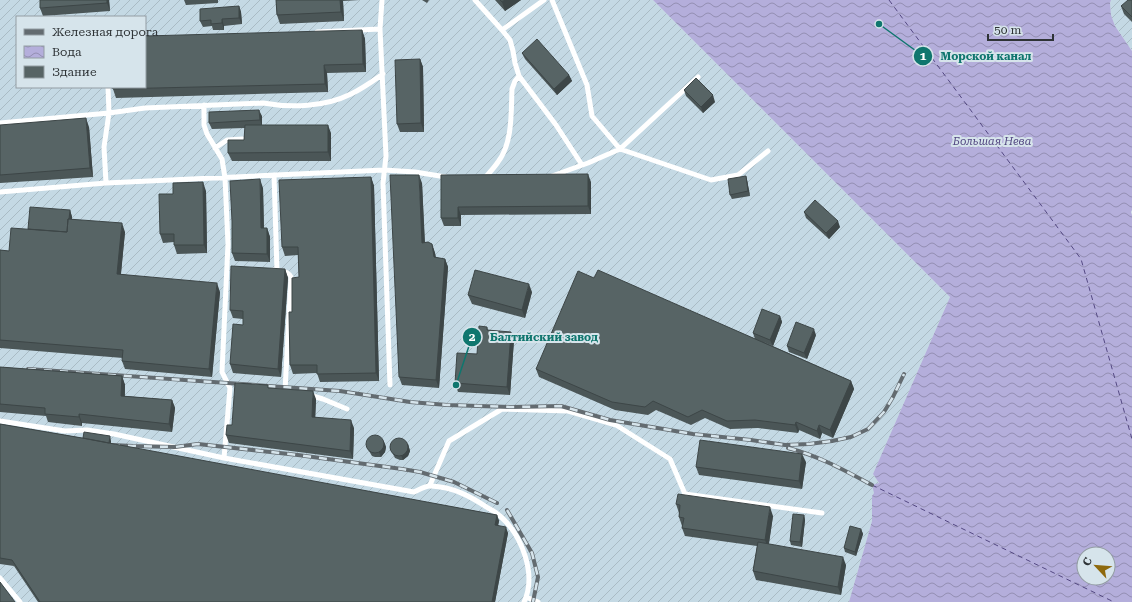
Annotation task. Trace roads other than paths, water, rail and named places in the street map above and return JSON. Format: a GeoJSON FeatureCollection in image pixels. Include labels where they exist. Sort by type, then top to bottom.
{"type":"FeatureCollection","features":[{"type":"Feature","properties":{"kind":"lane"},"geometry":{"type":"LineString","coordinates":[[382,0],[380,29],[386,156],[383,183],[390,385]]}},
{"type":"Feature","properties":{"kind":"lane"},"geometry":{"type":"LineString","coordinates":[[475,0],[510,40],[514,63],[519,76],[556,125],[582,165]]}},
{"type":"Feature","properties":{"kind":"lane"},"geometry":{"type":"LineString","coordinates":[[502,30],[544,0]]}},
{"type":"Feature","properties":{"kind":"lane"},"geometry":{"type":"LineString","coordinates":[[552,0],[587,85],[592,116],[620,149],[711,180],[738,175],[768,151]]}},
{"type":"Feature","properties":{"kind":"lane"},"geometry":{"type":"LineString","coordinates":[[310,32],[380,29]]}},
{"type":"Feature","properties":{"kind":"lane"},"geometry":{"type":"LineString","coordinates":[[0,123],[109,113],[145,108],[263,103],[279,106],[321,103],[340,99],[352,94],[383,74]]}},
{"type":"Feature","properties":{"kind":"lane"},"geometry":{"type":"LineString","coordinates":[[483,179],[499,162],[504,152],[508,139],[512,89],[519,76]]}},
{"type":"Feature","properties":{"kind":"lane"},"geometry":{"type":"LineString","coordinates":[[546,176],[554,176],[620,149],[698,77]]}},
{"type":"Feature","properties":{"kind":"lane"},"geometry":{"type":"LineString","coordinates":[[106,183],[104,147],[109,113],[108,88]]}},
{"type":"Feature","properties":{"kind":"lane"},"geometry":{"type":"LineString","coordinates":[[204,106],[204,125],[207,134],[222,159],[225,178],[228,244],[222,372],[230,388],[224,458]]}},
{"type":"Feature","properties":{"kind":"lane"},"geometry":{"type":"LineString","coordinates":[[215,148],[227,140],[243,140]]}},
{"type":"Feature","properties":{"kind":"lane"},"geometry":{"type":"LineString","coordinates":[[0,192],[106,183],[384,170],[415,172],[454,179]]}},
{"type":"Feature","properties":{"kind":"lane"},"geometry":{"type":"LineString","coordinates":[[274,175],[277,270]]}},
{"type":"Feature","properties":{"kind":"lane"},"geometry":{"type":"LineString","coordinates":[[476,179],[491,179]]}},
{"type":"Feature","properties":{"kind":"lane"},"geometry":{"type":"LineString","coordinates":[[227,268],[234,268]]}},
{"type":"Feature","properties":{"kind":"lane"},"geometry":{"type":"LineString","coordinates":[[270,270],[285,271],[289,273],[291,277],[285,391]]}},
{"type":"Feature","properties":{"kind":"lane"},"geometry":{"type":"LineString","coordinates":[[230,388],[238,388]]}},
{"type":"Feature","properties":{"kind":"lane"},"geometry":{"type":"LineString","coordinates":[[277,391],[292,392]]}},
{"type":"Feature","properties":{"kind":"lane"},"geometry":{"type":"LineString","coordinates":[[306,394],[324,399],[347,409]]}},
{"type":"Feature","properties":{"kind":"lane"},"geometry":{"type":"LineString","coordinates":[[430,485],[449,441],[502,409],[568,411],[616,425],[670,459],[685,494],[822,513]]}},
{"type":"Feature","properties":{"kind":"lane"},"geometry":{"type":"LineString","coordinates":[[0,421],[65,431],[87,430],[114,434],[224,458],[414,492],[430,485],[456,490],[476,500],[500,516],[516,535],[527,560],[529,578],[525,600],[538,602]]}},
{"type":"Feature","properties":{"kind":"lane"},"geometry":{"type":"LineString","coordinates":[[0,578],[20,602]]}},
{"type":"Feature","properties":{"kind":"water","name":"Большая Нева"},"geometry":{"type":"Polygon","coordinates":[[[653,0],[1111,0],[1111,15],[1115,26],[1132,51],[1132,602],[849,602],[872,521],[872,496],[874,493],[872,485],[879,483],[873,474],[950,297],[653,0]]]}},
{"type":"Feature","properties":{"kind":"railway"},"geometry":{"type":"LineString","coordinates":[[28,369],[340,391],[410,402],[447,405],[512,407],[561,406],[610,420],[693,434],[785,445],[832,441],[851,437],[868,429],[884,412],[904,374]]}},
{"type":"Feature","properties":{"kind":"railway"},"geometry":{"type":"LineString","coordinates":[[112,445],[175,447],[198,444],[298,455],[402,469],[420,472],[454,482],[497,503]]}},
{"type":"Feature","properties":{"kind":"railway"},"geometry":{"type":"LineString","coordinates":[[788,448],[821,459],[872,485]]}},
{"type":"Feature","properties":{"kind":"railway"},"geometry":{"type":"LineString","coordinates":[[507,510],[532,553],[538,577],[533,602]]}},
{"type":"Feature","properties":{"kind":"place","name":"Морской канал"},"geometry":{"type":"Point","coordinates":[879,24]}},
{"type":"Feature","properties":{"kind":"place","name":"Балтийский завод"},"geometry":{"type":"Point","coordinates":[456,385]}}]}
